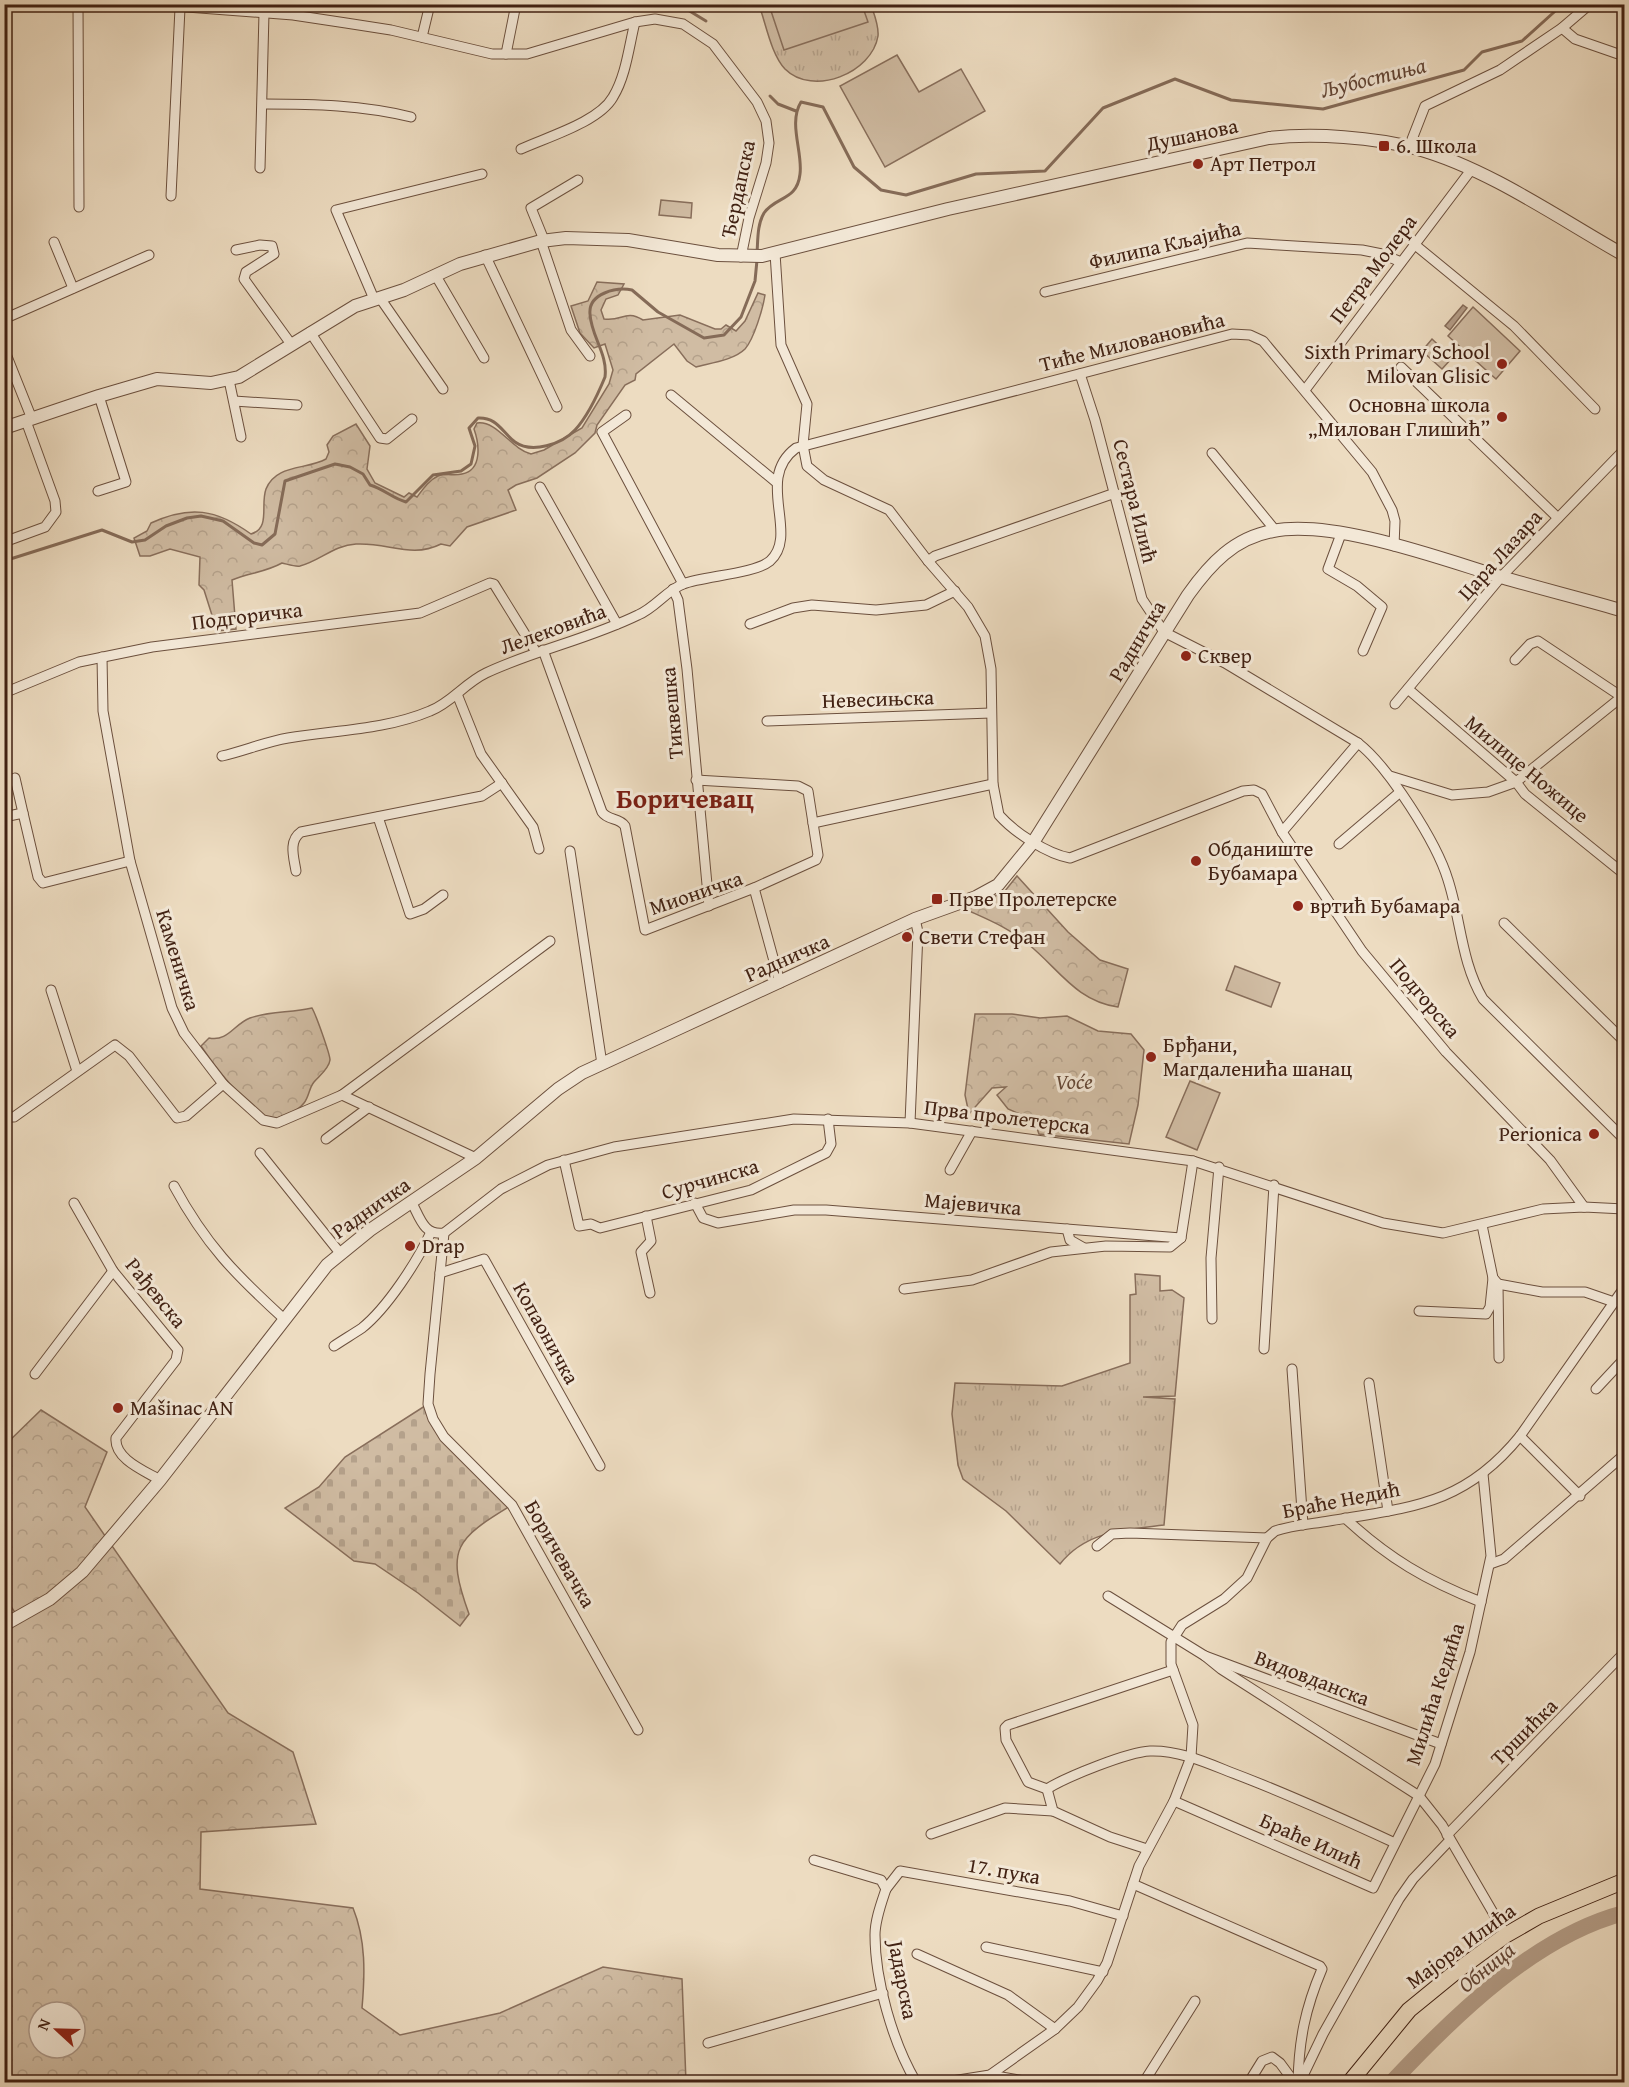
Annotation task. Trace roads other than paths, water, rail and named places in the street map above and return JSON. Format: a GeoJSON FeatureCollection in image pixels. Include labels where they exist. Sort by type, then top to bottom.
{"type":"FeatureCollection","features":[{"type":"Feature","properties":{"kind":"main road","name":"Мајора Илића"},"geometry":{"type":"LineString","coordinates":[[1350,2082],[1413,2006],[1506,1935],[1539,1916],[1624,1881]]}},
{"type":"Feature","properties":{"kind":"street"},"geometry":{"type":"LineString","coordinates":[[78,4],[79,207]]}},
{"type":"Feature","properties":{"kind":"street","name":"Ђердапска"},"geometry":{"type":"LineString","coordinates":[[147,4],[180,8],[232,8],[346,23],[422,37],[492,54],[527,54],[635,22],[671,20],[704,36],[762,111],[768,136],[766,163],[748,218],[781,345],[807,404],[803,445]]}},
{"type":"Feature","properties":{"kind":"street"},"geometry":{"type":"LineString","coordinates":[[422,37],[430,4]]}},
{"type":"Feature","properties":{"kind":"street"},"geometry":{"type":"LineString","coordinates":[[506,54],[516,4]]}},
{"type":"Feature","properties":{"kind":"street"},"geometry":{"type":"LineString","coordinates":[[1409,147],[1425,106],[1500,70],[1562,28],[1590,4]]}},
{"type":"Feature","properties":{"kind":"street"},"geometry":{"type":"LineString","coordinates":[[171,196],[180,8]]}},
{"type":"Feature","properties":{"kind":"street"},"geometry":{"type":"LineString","coordinates":[[261,168],[264,13]]}},
{"type":"Feature","properties":{"kind":"street"},"geometry":{"type":"LineString","coordinates":[[521,149],[582,122],[604,109],[613,98],[622,76],[635,22]]}},
{"type":"Feature","properties":{"kind":"street"},"geometry":{"type":"LineString","coordinates":[[1562,28],[1575,39],[1624,56]]}},
{"type":"Feature","properties":{"kind":"street"},"geometry":{"type":"LineString","coordinates":[[264,104],[333,105],[383,110],[411,117]]}},
{"type":"Feature","properties":{"kind":"street","name":"Душанова"},"geometry":{"type":"LineString","coordinates":[[757,256],[948,209],[1269,138],[1323,136],[1409,147],[1471,170],[1624,255]]}},
{"type":"Feature","properties":{"kind":"street","name":"Петра Молера"},"geometry":{"type":"LineString","coordinates":[[1305,390],[1471,170]]}},
{"type":"Feature","properties":{"kind":"street"},"geometry":{"type":"LineString","coordinates":[[443,389],[377,298],[336,210],[482,174]]}},
{"type":"Feature","properties":{"kind":"street"},"geometry":{"type":"LineString","coordinates":[[578,180],[531,208],[570,330],[590,356]]}},
{"type":"Feature","properties":{"kind":"street"},"geometry":{"type":"LineString","coordinates":[[4,428],[99,396],[157,380],[211,383],[239,377],[341,312],[485,255],[543,240],[566,238],[628,240],[757,256]]}},
{"type":"Feature","properties":{"kind":"street"},"geometry":{"type":"LineString","coordinates":[[54,242],[73,288]]}},
{"type":"Feature","properties":{"kind":"street","name":"Филипа Кљајића"},"geometry":{"type":"LineString","coordinates":[[1045,292],[1247,243],[1362,250],[1382,254],[1401,262]]}},
{"type":"Feature","properties":{"kind":"street"},"geometry":{"type":"LineString","coordinates":[[1414,243],[1514,326],[1595,409]]}},
{"type":"Feature","properties":{"kind":"street"},"geometry":{"type":"LineString","coordinates":[[236,250],[260,245],[272,246],[274,254],[246,272],[244,279],[291,344]]}},
{"type":"Feature","properties":{"kind":"street"},"geometry":{"type":"LineString","coordinates":[[4,319],[149,255]]}},
{"type":"Feature","properties":{"kind":"street"},"geometry":{"type":"LineString","coordinates":[[485,255],[557,407]]}},
{"type":"Feature","properties":{"kind":"street"},"geometry":{"type":"LineString","coordinates":[[436,276],[483,358]]}},
{"type":"Feature","properties":{"kind":"street"},"geometry":{"type":"LineString","coordinates":[[310,332],[380,438],[387,439],[412,419]]}},
{"type":"Feature","properties":{"kind":"street","name":"Тиће Миловановића"},"geometry":{"type":"LineString","coordinates":[[803,445],[1239,333],[1263,341],[1372,472],[1383,488],[1395,521],[1394,546]]}},
{"type":"Feature","properties":{"kind":"street"},"geometry":{"type":"LineString","coordinates":[[4,349],[55,501],[56,512],[45,527],[4,543]]}},
{"type":"Feature","properties":{"kind":"street"},"geometry":{"type":"LineString","coordinates":[[1401,367],[1558,518]]}},
{"type":"Feature","properties":{"kind":"street","name":"Сестара Илић"},"geometry":{"type":"LineString","coordinates":[[1080,374],[1115,493],[1142,599],[1164,632]]}},
{"type":"Feature","properties":{"kind":"street"},"geometry":{"type":"LineString","coordinates":[[229,380],[241,437]]}},
{"type":"Feature","properties":{"kind":"street"},"geometry":{"type":"LineString","coordinates":[[671,395],[776,482],[786,458],[803,445]]}},
{"type":"Feature","properties":{"kind":"street"},"geometry":{"type":"LineString","coordinates":[[98,491],[126,482],[99,396]]}},
{"type":"Feature","properties":{"kind":"street"},"geometry":{"type":"LineString","coordinates":[[234,401],[297,405]]}},
{"type":"Feature","properties":{"kind":"street"},"geometry":{"type":"LineString","coordinates":[[626,415],[602,432],[683,584]]}},
{"type":"Feature","properties":{"kind":"street"},"geometry":{"type":"LineString","coordinates":[[803,445],[804,459],[810,470],[824,480],[889,510],[928,561],[955,591],[985,636],[992,669],[993,784],[999,815],[1034,841]]}},
{"type":"Feature","properties":{"kind":"street","name":"Цара Лазара"},"geometry":{"type":"LineString","coordinates":[[1395,704],[1501,577],[1624,450]]}},
{"type":"Feature","properties":{"kind":"street"},"geometry":{"type":"LineString","coordinates":[[1212,453],[1275,530]]}},
{"type":"Feature","properties":{"kind":"street","name":"Лелековића"},"geometry":{"type":"LineString","coordinates":[[222,756],[288,738],[341,732],[404,719],[436,709],[485,674],[646,611],[683,584],[761,566],[770,561],[780,542],[776,482]]}},
{"type":"Feature","properties":{"kind":"street"},"geometry":{"type":"LineString","coordinates":[[540,487],[617,624]]}},
{"type":"Feature","properties":{"kind":"street"},"geometry":{"type":"LineString","coordinates":[[928,561],[935,556],[1115,493]]}},
{"type":"Feature","properties":{"kind":"street","name":"Радничка"},"geometry":{"type":"LineString","coordinates":[[4,1625],[50,1599],[72,1582],[160,1480],[283,1318],[340,1253],[476,1158],[558,1089],[602,1064],[915,919],[990,891],[1004,880],[1034,841],[1196,584],[1219,557],[1243,541],[1275,530],[1341,534],[1449,559],[1501,577],[1624,611]]}},
{"type":"Feature","properties":{"kind":"street"},"geometry":{"type":"LineString","coordinates":[[1341,534],[1328,569],[1357,586],[1382,607],[1363,651]]}},
{"type":"Feature","properties":{"kind":"street","name":"Подгоричка"},"geometry":{"type":"LineString","coordinates":[[4,693],[55,670],[102,657],[152,647],[420,613],[485,584],[494,584]]}},
{"type":"Feature","properties":{"kind":"street","name":"Мионичка"},"geometry":{"type":"LineString","coordinates":[[494,584],[539,651],[602,812],[609,818],[617,819],[625,826],[645,930],[754,888],[780,983]]}},
{"type":"Feature","properties":{"kind":"street","name":"Тиквешка"},"geometry":{"type":"LineString","coordinates":[[674,590],[678,600],[687,669],[709,906]]}},
{"type":"Feature","properties":{"kind":"street"},"geometry":{"type":"LineString","coordinates":[[750,624],[793,608],[812,605],[876,610],[926,605],[955,591]]}},
{"type":"Feature","properties":{"kind":"street"},"geometry":{"type":"LineString","coordinates":[[1164,632],[1225,663],[1358,743],[1375,757],[1390,776],[1436,853],[1448,880],[1470,972],[1483,999],[1624,1138]]}},
{"type":"Feature","properties":{"kind":"street"},"geometry":{"type":"LineString","coordinates":[[1390,776],[1452,795],[1488,792],[1516,782],[1623,696],[1538,641],[1530,644],[1515,660]]}},
{"type":"Feature","properties":{"kind":"street","name":"Каменичка"},"geometry":{"type":"LineString","coordinates":[[102,657],[103,711],[130,861],[177,1022],[223,1084],[256,1115],[270,1123],[277,1123],[342,1095]]}},
{"type":"Feature","properties":{"kind":"street","name":"Милице Ножице"},"geometry":{"type":"LineString","coordinates":[[1408,689],[1516,782],[1525,794],[1624,874]]}},
{"type":"Feature","properties":{"kind":"street"},"geometry":{"type":"LineString","coordinates":[[458,694],[478,748],[533,827],[539,849]]}},
{"type":"Feature","properties":{"kind":"street","name":"Невесињска"},"geometry":{"type":"LineString","coordinates":[[767,721],[991,713]]}},
{"type":"Feature","properties":{"kind":"street"},"geometry":{"type":"LineString","coordinates":[[1282,832],[1358,743]]}},
{"type":"Feature","properties":{"kind":"street"},"geometry":{"type":"LineString","coordinates":[[15,778],[38,878],[43,883],[130,861]]}},
{"type":"Feature","properties":{"kind":"street"},"geometry":{"type":"LineString","coordinates":[[696,780],[804,787],[808,791],[818,855],[815,862],[754,888]]}},
{"type":"Feature","properties":{"kind":"street"},"geometry":{"type":"LineString","coordinates":[[296,871],[293,844],[297,834],[378,817],[389,812],[482,796],[502,783]]}},
{"type":"Feature","properties":{"kind":"street"},"geometry":{"type":"LineString","coordinates":[[813,822],[993,784]]}},
{"type":"Feature","properties":{"kind":"street","name":"Подгорска"},"geometry":{"type":"LineString","coordinates":[[1034,841],[1061,857],[1070,858],[1243,791],[1254,790],[1262,794],[1282,832],[1342,925],[1446,1052],[1550,1160],[1584,1207]]}},
{"type":"Feature","properties":{"kind":"street"},"geometry":{"type":"LineString","coordinates":[[1339,843],[1400,793]]}},
{"type":"Feature","properties":{"kind":"street"},"geometry":{"type":"LineString","coordinates":[[4,817],[23,813]]}},
{"type":"Feature","properties":{"kind":"street"},"geometry":{"type":"LineString","coordinates":[[378,817],[410,914],[424,909],[443,895]]}},
{"type":"Feature","properties":{"kind":"street"},"geometry":{"type":"LineString","coordinates":[[570,851],[602,1064]]}},
{"type":"Feature","properties":{"kind":"street"},"geometry":{"type":"LineString","coordinates":[[910,1124],[918,932],[915,919]]}},
{"type":"Feature","properties":{"kind":"street"},"geometry":{"type":"LineString","coordinates":[[1504,922],[1624,1041]]}},
{"type":"Feature","properties":{"kind":"street"},"geometry":{"type":"LineString","coordinates":[[476,1158],[342,1095],[550,941]]}},
{"type":"Feature","properties":{"kind":"street"},"geometry":{"type":"LineString","coordinates":[[51,990],[76,1071]]}},
{"type":"Feature","properties":{"kind":"street"},"geometry":{"type":"LineString","coordinates":[[4,1117],[14,1117],[110,1046],[117,1046],[129,1056],[174,1116],[180,1119],[223,1084]]}},
{"type":"Feature","properties":{"kind":"street"},"geometry":{"type":"LineString","coordinates":[[326,1139],[369,1107]]}},
{"type":"Feature","properties":{"kind":"street","name":"Прва пролетерска"},"geometry":{"type":"LineString","coordinates":[[444,1233],[517,1179],[564,1160],[614,1147],[794,1119],[910,1124],[1193,1161],[1219,1167],[1383,1223],[1443,1233],[1542,1209],[1584,1207],[1624,1209]]}},
{"type":"Feature","properties":{"kind":"street","name":"Сурчинска"},"geometry":{"type":"LineString","coordinates":[[650,1293],[641,1252],[651,1241],[646,1216],[751,1190],[826,1153],[831,1144],[828,1119]]}},
{"type":"Feature","properties":{"kind":"street"},"geometry":{"type":"LineString","coordinates":[[950,1170],[972,1131]]}},
{"type":"Feature","properties":{"kind":"street"},"geometry":{"type":"LineString","coordinates":[[260,1153],[340,1253]]}},
{"type":"Feature","properties":{"kind":"street"},"geometry":{"type":"LineString","coordinates":[[564,1160],[579,1226],[591,1224],[600,1228],[646,1216]]}},
{"type":"Feature","properties":{"kind":"street"},"geometry":{"type":"LineString","coordinates":[[904,1289],[932,1284],[960,1283],[1030,1258],[1084,1248],[1170,1247],[1181,1238],[1193,1161]]}},
{"type":"Feature","properties":{"kind":"street"},"geometry":{"type":"LineString","coordinates":[[1212,1319],[1211,1258],[1219,1167]]}},
{"type":"Feature","properties":{"kind":"street"},"geometry":{"type":"LineString","coordinates":[[1264,1349],[1274,1185]]}},
{"type":"Feature","properties":{"kind":"street"},"geometry":{"type":"LineString","coordinates":[[174,1186],[195,1224],[210,1244],[240,1279],[283,1318]]}},
{"type":"Feature","properties":{"kind":"street","name":"Рађевска"},"geometry":{"type":"LineString","coordinates":[[74,1203],[113,1270],[178,1350],[176,1360],[116,1438],[116,1444],[122,1455],[160,1480]]}},
{"type":"Feature","properties":{"kind":"street"},"geometry":{"type":"LineString","coordinates":[[412,1203],[424,1227],[431,1232],[444,1233]]}},
{"type":"Feature","properties":{"kind":"street","name":"Мајевичка"},"geometry":{"type":"LineString","coordinates":[[695,1203],[703,1218],[718,1223],[794,1210],[826,1210],[1181,1238]]}},
{"type":"Feature","properties":{"kind":"street"},"geometry":{"type":"LineString","coordinates":[[1482,1225],[1496,1281],[1499,1358]]}},
{"type":"Feature","properties":{"kind":"street"},"geometry":{"type":"LineString","coordinates":[[1067,1229],[1070,1240],[1084,1248]]}},
{"type":"Feature","properties":{"kind":"street"},"geometry":{"type":"LineString","coordinates":[[334,1346],[363,1327],[381,1306],[414,1265],[431,1232]]}},
{"type":"Feature","properties":{"kind":"street","name":"Боричевачка"},"geometry":{"type":"LineString","coordinates":[[444,1233],[428,1394],[428,1404],[433,1419],[444,1437],[512,1505],[638,1730]]}},
{"type":"Feature","properties":{"kind":"street","name":"Копаоничка"},"geometry":{"type":"LineString","coordinates":[[440,1273],[484,1259],[600,1466]]}},
{"type":"Feature","properties":{"kind":"street"},"geometry":{"type":"LineString","coordinates":[[35,1374],[113,1270]]}},
{"type":"Feature","properties":{"kind":"street"},"geometry":{"type":"LineString","coordinates":[[1496,1281],[1542,1292],[1586,1292],[1614,1302]]}},
{"type":"Feature","properties":{"kind":"street"},"geometry":{"type":"LineString","coordinates":[[1419,1311],[1486,1314],[1496,1281]]}},
{"type":"Feature","properties":{"kind":"street","name":"Браће Недић"},"geometry":{"type":"LineString","coordinates":[[1173,1638],[1182,1625],[1224,1599],[1247,1578],[1267,1538],[1275,1531],[1442,1498],[1464,1488],[1483,1474],[1503,1457],[1520,1436],[1624,1288]]}},
{"type":"Feature","properties":{"kind":"street"},"geometry":{"type":"LineString","coordinates":[[1596,1389],[1624,1359]]}},
{"type":"Feature","properties":{"kind":"street"},"geometry":{"type":"LineString","coordinates":[[1292,1369],[1303,1525]]}},
{"type":"Feature","properties":{"kind":"street"},"geometry":{"type":"LineString","coordinates":[[1369,1383],[1388,1510]]}},
{"type":"Feature","properties":{"kind":"street"},"geometry":{"type":"LineString","coordinates":[[1520,1436],[1580,1496]]}},
{"type":"Feature","properties":{"kind":"street"},"geometry":{"type":"LineString","coordinates":[[1490,1564],[1504,1559],[1580,1496],[1624,1455]]}},
{"type":"Feature","properties":{"kind":"street","name":"Милића Кедића"},"geometry":{"type":"LineString","coordinates":[[1483,1474],[1491,1547],[1490,1564],[1470,1652],[1442,1744],[1419,1796],[1449,1838],[1506,1935]]}},
{"type":"Feature","properties":{"kind":"street"},"geometry":{"type":"LineString","coordinates":[[1344,1518],[1387,1555],[1417,1574],[1481,1602]]}},
{"type":"Feature","properties":{"kind":"street"},"geometry":{"type":"LineString","coordinates":[[1097,1545],[1112,1534],[1130,1533],[1267,1538]]}},
{"type":"Feature","properties":{"kind":"street","name":"Видовданска"},"geometry":{"type":"LineString","coordinates":[[1108,1596],[1205,1656],[1442,1744]]}},
{"type":"Feature","properties":{"kind":"street"},"geometry":{"type":"LineString","coordinates":[[990,2074],[1055,2029],[1080,2004],[1103,1972],[1133,1884],[1147,1850],[1174,1800],[1191,1757],[1193,1725],[1173,1670],[1170,1652],[1173,1638]]}},
{"type":"Feature","properties":{"kind":"street","name":"Тршићка"},"geometry":{"type":"LineString","coordinates":[[1297,2082],[1399,1899],[1413,1879],[1624,1653]]}},
{"type":"Feature","properties":{"kind":"street"},"geometry":{"type":"LineString","coordinates":[[1205,1656],[1221,1669],[1419,1796]]}},
{"type":"Feature","properties":{"kind":"street"},"geometry":{"type":"LineString","coordinates":[[1173,1670],[1005,1728],[1006,1740],[1028,1782],[1047,1789],[1065,1779],[1140,1753],[1154,1751],[1191,1757],[1324,1810],[1395,1843]]}},
{"type":"Feature","properties":{"kind":"street"},"geometry":{"type":"LineString","coordinates":[[1047,1789],[1053,1811]]}},
{"type":"Feature","properties":{"kind":"street","name":"Браће Илић"},"geometry":{"type":"LineString","coordinates":[[1174,1800],[1373,1888],[1419,1796]]}},
{"type":"Feature","properties":{"kind":"street"},"geometry":{"type":"LineString","coordinates":[[931,1834],[1005,1808],[1053,1811],[1110,1837],[1147,1850]]}},
{"type":"Feature","properties":{"kind":"street"},"geometry":{"type":"LineString","coordinates":[[814,1860],[880,1880],[886,1889]]}},
{"type":"Feature","properties":{"kind":"street","name":"17. пука"},"geometry":{"type":"LineString","coordinates":[[886,1889],[900,1871],[1070,1901],[1123,1916]]}},
{"type":"Feature","properties":{"kind":"street"},"geometry":{"type":"LineString","coordinates":[[1133,1884],[1320,1966],[1322,1969],[1306,2012],[1299,2042],[1297,2082]]}},
{"type":"Feature","properties":{"kind":"street","name":"Јадарска"},"geometry":{"type":"LineString","coordinates":[[886,1889],[875,1935],[884,1993],[901,2053],[916,2082]]}},
{"type":"Feature","properties":{"kind":"street"},"geometry":{"type":"LineString","coordinates":[[986,1947],[1103,1972]]}},
{"type":"Feature","properties":{"kind":"street"},"geometry":{"type":"LineString","coordinates":[[917,1954],[1008,1995],[1055,2029]]}},
{"type":"Feature","properties":{"kind":"street"},"geometry":{"type":"LineString","coordinates":[[708,2043],[884,1993]]}},
{"type":"Feature","properties":{"kind":"street"},"geometry":{"type":"LineString","coordinates":[[1144,2082],[1195,2001]]}},
{"type":"Feature","properties":{"kind":"street"},"geometry":{"type":"LineString","coordinates":[[1249,2082],[1262,2061],[1272,2057],[1281,2063],[1297,2082]]}},
{"type":"Feature","properties":{"kind":"street"},"geometry":{"type":"LineString","coordinates":[[946,2082],[990,2074],[1030,2082]]}},
{"type":"Feature","properties":{"kind":"waterway"},"geometry":{"type":"LineString","coordinates":[[678,4],[706,21]]}},
{"type":"Feature","properties":{"kind":"waterway","name":"Љубостиња"},"geometry":{"type":"LineString","coordinates":[[757,253],[759,228],[764,213],[790,194],[798,183],[800,165],[796,119],[801,102],[823,107],[854,167],[881,190],[906,195],[976,174],[1045,171],[1103,108],[1175,79],[1231,100],[1323,109],[1464,70],[1482,52],[1522,41],[1563,4]]}},
{"type":"Feature","properties":{"kind":"waterway"},"geometry":{"type":"LineString","coordinates":[[770,96],[778,104],[796,111]]}},
{"type":"Feature","properties":{"kind":"waterway","name":"Љубостиња"},"geometry":{"type":"LineString","coordinates":[[4,561],[102,530],[132,542],[145,540],[166,526],[187,518],[201,516],[223,521],[254,543],[262,545],[275,534],[285,481],[335,464],[350,467],[363,474],[370,485],[406,502],[433,475],[461,471],[471,464],[475,446],[469,428],[478,418],[485,418],[495,423],[522,446],[538,447],[555,443],[569,435],[579,425],[592,405],[605,377],[604,361],[590,314],[591,307],[598,296],[612,291],[632,290],[658,312],[704,338],[724,335],[741,317],[755,281],[757,260]]}},
{"type":"Feature","properties":{"kind":"waterway","name":"Обница"},"geometry":{"type":"LineString","coordinates":[[1392,2082],[1441,2031],[1528,1959],[1591,1924],[1624,1913]]}},
{"type":"Feature","properties":{"kind":"place","name":"6. Школа"},"geometry":{"type":"Point","coordinates":[1384,146]}},
{"type":"Feature","properties":{"kind":"place","name":"Арт Петрол"},"geometry":{"type":"Point","coordinates":[1198,164]}},
{"type":"Feature","properties":{"kind":"place","name":"Sixth Primary School Milovan Glisic"},"geometry":{"type":"Point","coordinates":[1502,364]}},
{"type":"Feature","properties":{"kind":"place","name":"Основна школа „Милован Глишић”"},"geometry":{"type":"Point","coordinates":[1502,417]}},
{"type":"Feature","properties":{"kind":"place","name":"Сквер"},"geometry":{"type":"Point","coordinates":[1186,656]}},
{"type":"Feature","properties":{"kind":"place","name":"Обданиште Бубамара"},"geometry":{"type":"Point","coordinates":[1196,861]}},
{"type":"Feature","properties":{"kind":"place","name":"Прве Пролетерске"},"geometry":{"type":"Point","coordinates":[937,899]}},
{"type":"Feature","properties":{"kind":"place","name":"вртић Бубамара"},"geometry":{"type":"Point","coordinates":[1298,906]}},
{"type":"Feature","properties":{"kind":"place","name":"Свети Стефан"},"geometry":{"type":"Point","coordinates":[907,937]}},
{"type":"Feature","properties":{"kind":"place","name":"Брђани, Магдаленића шанац"},"geometry":{"type":"Point","coordinates":[1151,1057]}},
{"type":"Feature","properties":{"kind":"place","name":"Perionica"},"geometry":{"type":"Point","coordinates":[1594,1134]}},
{"type":"Feature","properties":{"kind":"place","name":"Drap"},"geometry":{"type":"Point","coordinates":[410,1246]}},
{"type":"Feature","properties":{"kind":"place","name":"Mašinac AN"},"geometry":{"type":"Point","coordinates":[118,1408]}},
{"type":"Feature","properties":{"kind":"district","name":"Боричевац"},"geometry":{"type":"Point","coordinates":[685,799]}},
{"type":"Feature","properties":{"kind":"park label","name":"Voće"},"geometry":{"type":"Point","coordinates":[1074,1082]}}]}
